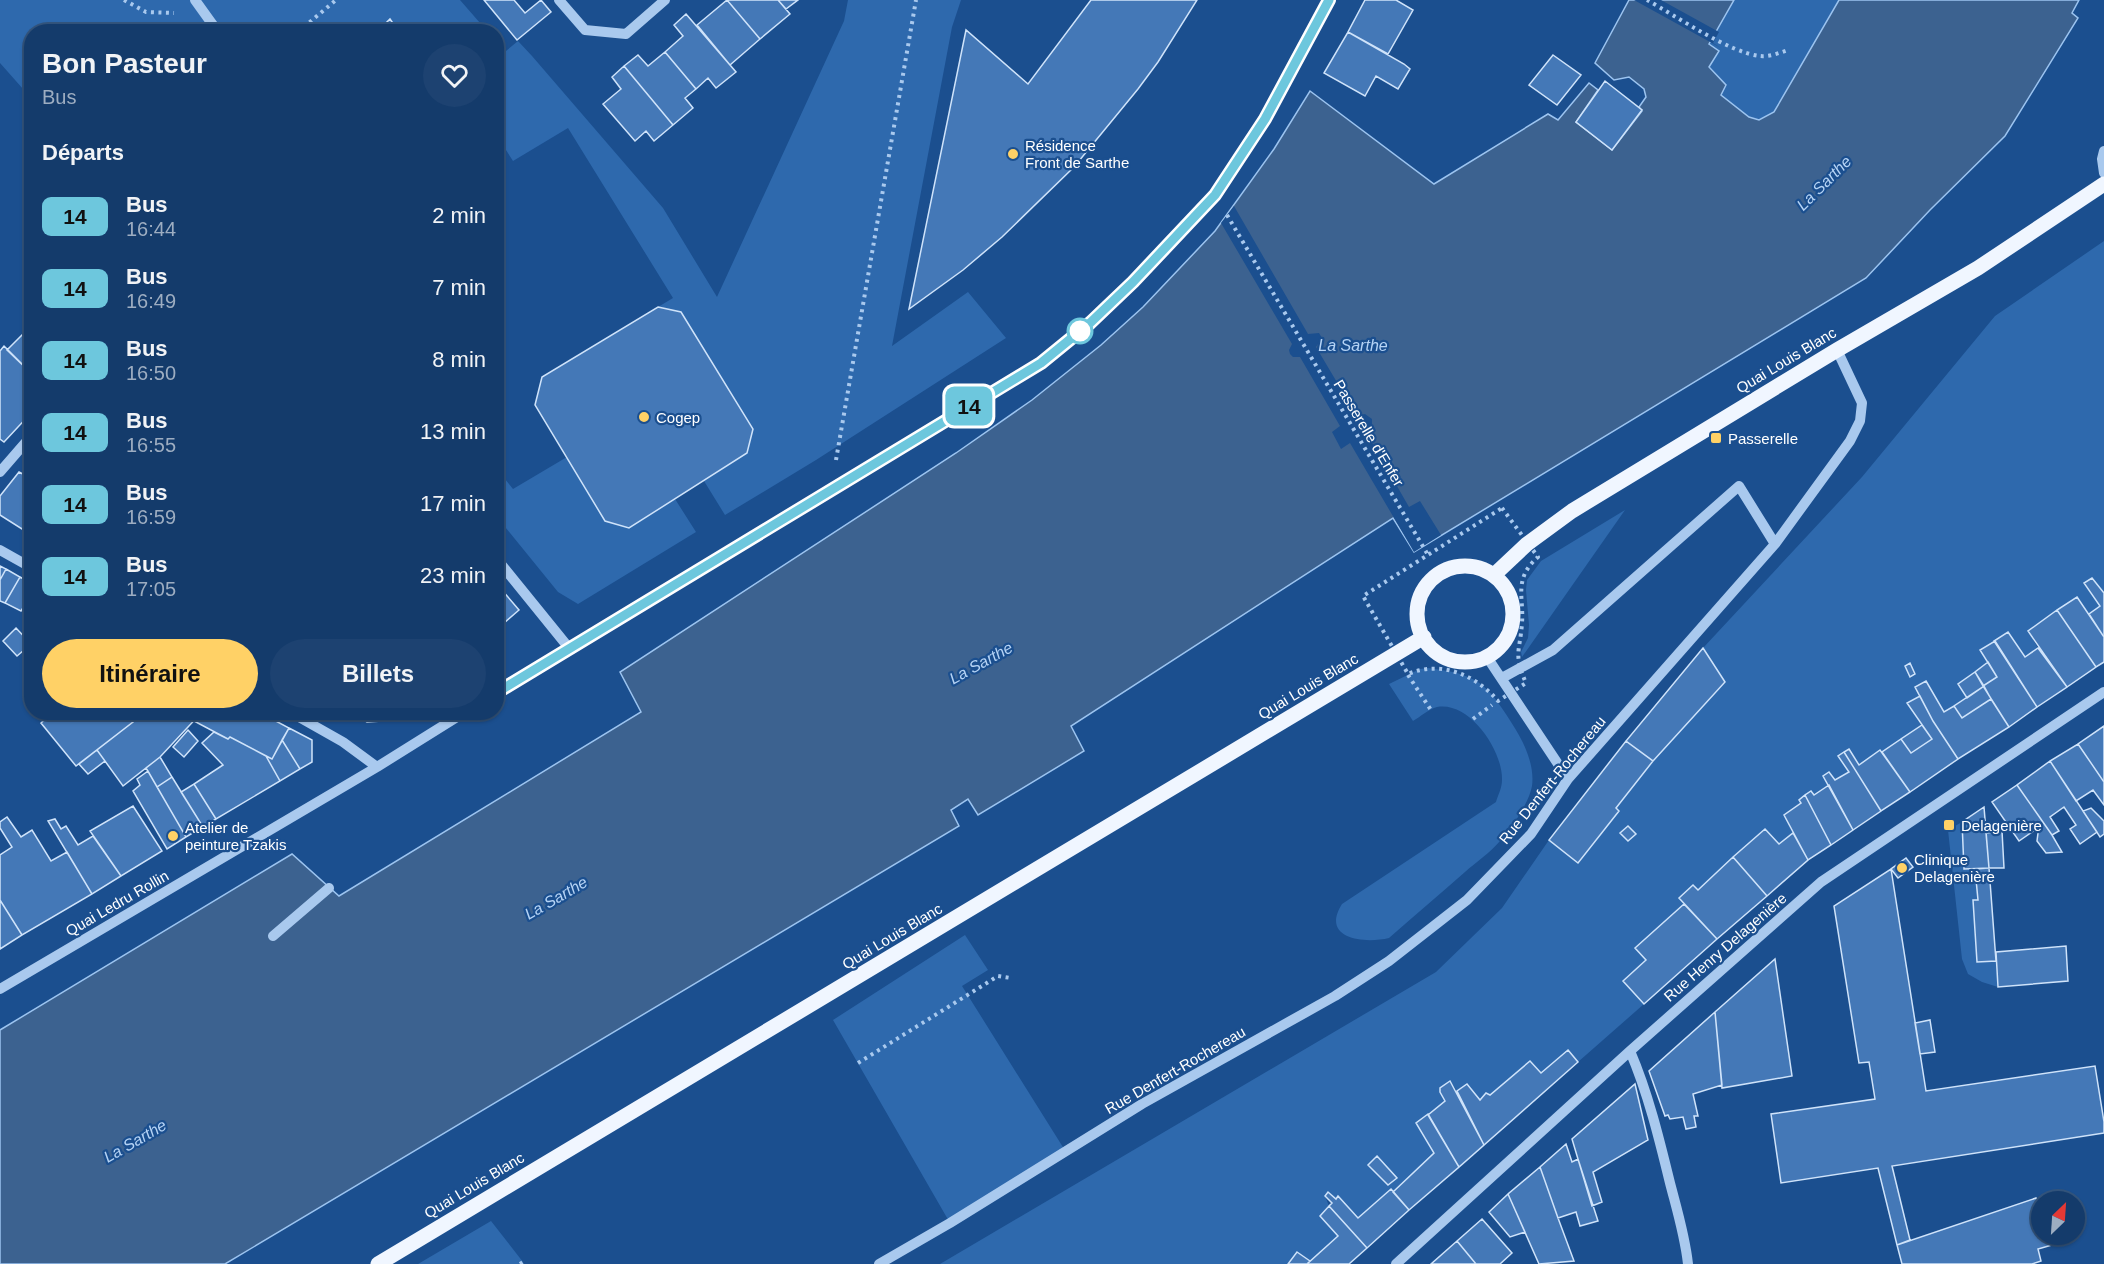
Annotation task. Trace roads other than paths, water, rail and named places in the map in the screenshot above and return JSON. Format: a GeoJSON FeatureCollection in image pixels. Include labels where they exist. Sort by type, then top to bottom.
{"type":"FeatureCollection","features":[{"type":"Feature","properties":{"kind":"main road","name":"Quai Louis Blanc"},"geometry":{"type":"LineString","coordinates":[[1494,575],[1527,544],[1572,511],[1837,350],[1978,268],[2104,184]]}},
{"type":"Feature","properties":{"kind":"main road"},"geometry":{"type":"LineString","coordinates":[[1467,567],[1494,575],[1508,592],[1512,604],[1511,629],[1506,640],[1487,657],[1473,662],[1459,662],[1444,658],[1432,649],[1419,626],[1418,613],[1425,589],[1442,572],[1454,568],[1467,567]]}},
{"type":"Feature","properties":{"kind":"main road","name":"Quai Louis Blanc"},"geometry":{"type":"LineString","coordinates":[[378,1264],[1424,637]]}},
{"type":"Feature","properties":{"kind":"street"},"geometry":{"type":"LineString","coordinates":[[559,0],[585,30],[626,34],[665,0]]}},
{"type":"Feature","properties":{"kind":"street"},"geometry":{"type":"LineString","coordinates":[[504,688],[1041,363],[1090,323],[1133,282],[1215,195],[1265,119],[1329,0]]}},
{"type":"Feature","properties":{"kind":"street"},"geometry":{"type":"LineString","coordinates":[[197,4],[212,24]]}},
{"type":"Feature","properties":{"kind":"street"},"geometry":{"type":"LineString","coordinates":[[2104,151],[2102,159],[2104,173]]}},
{"type":"Feature","properties":{"kind":"street","name":"Rue Denfert-Rochereau"},"geometry":{"type":"LineString","coordinates":[[879,1264],[950,1223],[1142,1104],[1335,996],[1389,961],[1467,900],[1530,834],[1568,779],[1775,544],[1843,451],[1860,421],[1862,403],[1837,350]]}},
{"type":"Feature","properties":{"kind":"street"},"geometry":{"type":"LineString","coordinates":[[0,472],[24,444]]}},
{"type":"Feature","properties":{"kind":"street"},"geometry":{"type":"LineString","coordinates":[[1502,678],[1553,650],[1739,486],[1775,544]]}},
{"type":"Feature","properties":{"kind":"street"},"geometry":{"type":"LineString","coordinates":[[0,550],[24,564]]}},
{"type":"Feature","properties":{"kind":"street"},"geometry":{"type":"LineString","coordinates":[[504,568],[569,648]]}},
{"type":"Feature","properties":{"kind":"street"},"geometry":{"type":"LineString","coordinates":[[1487,657],[1568,779]]}},
{"type":"Feature","properties":{"kind":"street","name":"Rue Henry Delagenière"},"geometry":{"type":"LineString","coordinates":[[1396,1264],[1630,1051],[1821,882],[2104,692]]}},
{"type":"Feature","properties":{"kind":"street"},"geometry":{"type":"LineString","coordinates":[[304,720],[343,742],[377,767]]}},
{"type":"Feature","properties":{"kind":"street","name":"Quai Ledru Rollin"},"geometry":{"type":"LineString","coordinates":[[0,989],[377,767],[452,720]]}},
{"type":"Feature","properties":{"kind":"street"},"geometry":{"type":"LineString","coordinates":[[273,936],[329,888]]}},
{"type":"Feature","properties":{"kind":"street"},"geometry":{"type":"LineString","coordinates":[[1630,1051],[1641,1077],[1658,1135],[1686,1245],[1688,1264]]}},
{"type":"Feature","properties":{"kind":"water","name":"La Sarthe"},"geometry":{"type":"Polygon","coordinates":[[[1629,0],[1734,0],[1709,44],[1719,51],[1709,67],[1726,85],[1721,95],[1749,117],[1759,120],[1774,112],[1839,0],[2079,0],[2072,13],[2078,18],[2005,136],[1930,210],[1866,278],[1414,552],[1393,518],[1071,726],[1084,751],[978,815],[968,799],[951,810],[959,826],[225,1264],[0,1264],[0,1030],[292,854],[339,896],[641,712],[620,672],[956,453],[1032,400],[1101,345],[1143,307],[1215,231],[1274,149],[1310,91],[1434,184],[1548,114],[1558,120],[1589,83],[1598,90],[1576,122],[1612,150],[1642,111],[1639,107],[1646,97],[1644,89],[1629,77],[1614,80],[1595,63],[1629,0]]]}},
{"type":"Feature","properties":{"kind":"place","name":"Résidence Front de Sarthe"},"geometry":{"type":"Point","coordinates":[1013,154]}},
{"type":"Feature","properties":{"kind":"place","name":"Cogep"},"geometry":{"type":"Point","coordinates":[644,417]}},
{"type":"Feature","properties":{"kind":"place","name":"Passerelle"},"geometry":{"type":"Point","coordinates":[1716,438]}},
{"type":"Feature","properties":{"kind":"place","name":"Delagenière"},"geometry":{"type":"Point","coordinates":[1949,825]}},
{"type":"Feature","properties":{"kind":"place","name":"Atelier de peinture Tzakis"},"geometry":{"type":"Point","coordinates":[173,836]}},
{"type":"Feature","properties":{"kind":"place","name":"Clinique Delagenière"},"geometry":{"type":"Point","coordinates":[1902,868]}}]}
